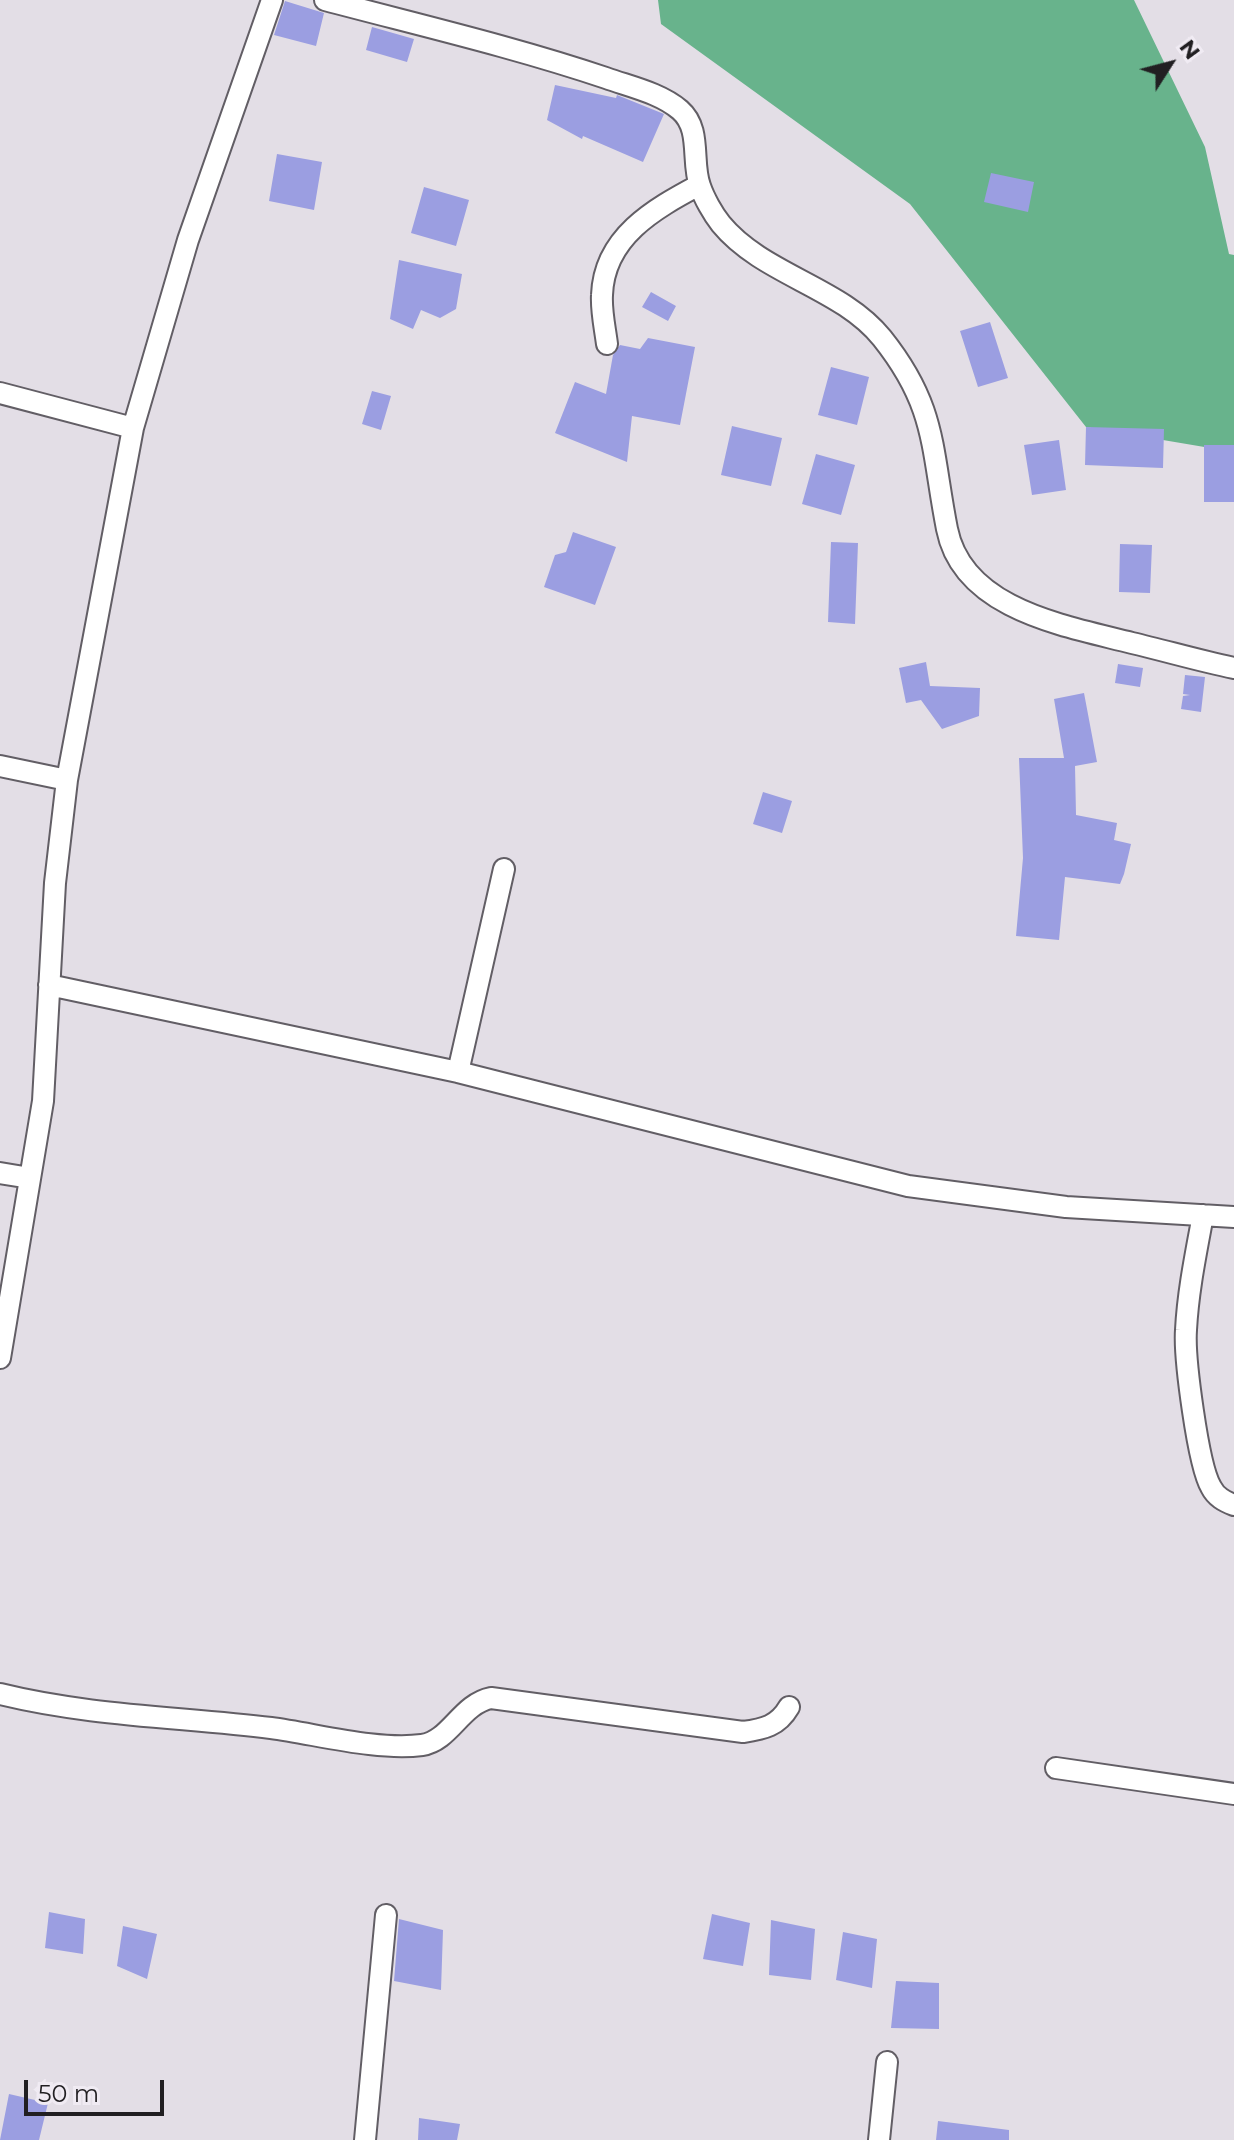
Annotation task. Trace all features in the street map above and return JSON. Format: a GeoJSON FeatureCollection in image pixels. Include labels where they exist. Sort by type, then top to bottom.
{"type":"FeatureCollection","features":[{"type":"Feature","properties":{"kind":"street"},"geometry":{"type":"LineString","coordinates":[[1,1347],[43,1101],[55,883],[67,780],[133,428],[188,240],[272,0]]}},
{"type":"Feature","properties":{"kind":"street"},"geometry":{"type":"LineString","coordinates":[[325,0],[552,60],[661,97],[683,112],[694,133],[699,185],[718,220],[735,240],[844,307],[879,334],[906,369],[923,401],[932,433],[948,533],[960,563],[979,583],[1042,620],[1234,668]]}},
{"type":"Feature","properties":{"kind":"street"},"geometry":{"type":"LineString","coordinates":[[607,344],[602,295],[609,261],[619,242],[655,208],[699,185]]}},
{"type":"Feature","properties":{"kind":"street"},"geometry":{"type":"LineString","coordinates":[[0,393],[133,428]]}},
{"type":"Feature","properties":{"kind":"street"},"geometry":{"type":"LineString","coordinates":[[0,766],[67,780]]}},
{"type":"Feature","properties":{"kind":"street"},"geometry":{"type":"LineString","coordinates":[[458,1072],[504,869]]}},
{"type":"Feature","properties":{"kind":"street"},"geometry":{"type":"LineString","coordinates":[[49,985],[458,1072],[908,1186],[1066,1207],[1234,1217]]}},
{"type":"Feature","properties":{"kind":"street"},"geometry":{"type":"LineString","coordinates":[[0,1173],[30,1178]]}},
{"type":"Feature","properties":{"kind":"street"},"geometry":{"type":"LineString","coordinates":[[1203,1215],[1189,1292],[1185,1334],[1188,1366],[1206,1475],[1219,1498],[1234,1505]]}},
{"type":"Feature","properties":{"kind":"street"},"geometry":{"type":"LineString","coordinates":[[0,1694],[93,1710],[415,1745],[433,1742],[472,1704],[491,1698],[743,1732],[765,1729],[782,1719],[789,1707]]}},
{"type":"Feature","properties":{"kind":"street"},"geometry":{"type":"LineString","coordinates":[[1056,1768],[1234,1794]]}},
{"type":"Feature","properties":{"kind":"street"},"geometry":{"type":"LineString","coordinates":[[365,2140],[386,1915]]}},
{"type":"Feature","properties":{"kind":"street"},"geometry":{"type":"LineString","coordinates":[[879,2140],[887,2062]]}},
{"type":"Feature","properties":{"kind":"green space"},"geometry":{"type":"Polygon","coordinates":[[[658,0],[1134,0],[1205,147],[1229,254],[1234,255],[1234,452],[1086,427],[910,204],[661,24],[658,0]]]}},
{"type":"Feature","properties":{"kind":"building"},"geometry":{"type":"Polygon","coordinates":[[[285,1],[324,13],[316,46],[274,35],[285,1]]]}},
{"type":"Feature","properties":{"kind":"building"},"geometry":{"type":"Polygon","coordinates":[[[372,27],[414,39],[407,62],[366,50],[372,27]]]}},
{"type":"Feature","properties":{"kind":"building"},"geometry":{"type":"Polygon","coordinates":[[[555,85],[616,98],[617,95],[664,114],[643,162],[583,136],[582,139],[547,120],[555,85]]]}},
{"type":"Feature","properties":{"kind":"building"},"geometry":{"type":"Polygon","coordinates":[[[277,154],[322,162],[314,210],[269,201],[277,154]]]}},
{"type":"Feature","properties":{"kind":"building"},"geometry":{"type":"Polygon","coordinates":[[[991,173],[1034,182],[1028,212],[984,202],[991,173]]]}},
{"type":"Feature","properties":{"kind":"building"},"geometry":{"type":"Polygon","coordinates":[[[424,187],[469,200],[456,246],[411,233],[424,187]]]}},
{"type":"Feature","properties":{"kind":"building"},"geometry":{"type":"Polygon","coordinates":[[[399,260],[462,274],[456,309],[440,318],[421,310],[413,329],[390,319],[399,260]]]}},
{"type":"Feature","properties":{"kind":"building"},"geometry":{"type":"Polygon","coordinates":[[[651,292],[676,306],[668,321],[642,307],[651,292]]]}},
{"type":"Feature","properties":{"kind":"building"},"geometry":{"type":"Polygon","coordinates":[[[990,322],[1008,378],[978,387],[960,331],[990,322]]]}},
{"type":"Feature","properties":{"kind":"building"},"geometry":{"type":"Polygon","coordinates":[[[648,338],[695,347],[680,425],[632,416],[627,462],[555,433],[575,382],[606,394],[613,355],[620,345],[640,349],[648,338]]]}},
{"type":"Feature","properties":{"kind":"building"},"geometry":{"type":"Polygon","coordinates":[[[831,367],[869,377],[857,425],[818,415],[831,367]]]}},
{"type":"Feature","properties":{"kind":"building"},"geometry":{"type":"Polygon","coordinates":[[[372,391],[391,396],[381,430],[362,424],[372,391]]]}},
{"type":"Feature","properties":{"kind":"building"},"geometry":{"type":"Polygon","coordinates":[[[732,426],[782,438],[771,486],[721,475],[732,426]]]}},
{"type":"Feature","properties":{"kind":"building"},"geometry":{"type":"Polygon","coordinates":[[[1086,427],[1164,429],[1163,468],[1085,465],[1086,427]]]}},
{"type":"Feature","properties":{"kind":"building"},"geometry":{"type":"Polygon","coordinates":[[[1059,440],[1066,490],[1032,495],[1024,445],[1059,440]]]}},
{"type":"Feature","properties":{"kind":"building"},"geometry":{"type":"Polygon","coordinates":[[[1204,445],[1234,445],[1234,502],[1204,502],[1204,445]]]}},
{"type":"Feature","properties":{"kind":"building"},"geometry":{"type":"Polygon","coordinates":[[[816,454],[855,465],[841,515],[802,504],[816,454]]]}},
{"type":"Feature","properties":{"kind":"building"},"geometry":{"type":"Polygon","coordinates":[[[573,532],[616,547],[595,605],[544,587],[555,555],[566,552],[573,532]]]}},
{"type":"Feature","properties":{"kind":"building"},"geometry":{"type":"Polygon","coordinates":[[[831,542],[858,543],[855,624],[828,622],[831,542]]]}},
{"type":"Feature","properties":{"kind":"building"},"geometry":{"type":"Polygon","coordinates":[[[1120,544],[1152,545],[1150,593],[1119,592],[1120,544]]]}},
{"type":"Feature","properties":{"kind":"building"},"geometry":{"type":"Polygon","coordinates":[[[926,662],[930,686],[980,688],[979,716],[942,729],[921,700],[906,703],[899,668],[926,662]]]}},
{"type":"Feature","properties":{"kind":"building"},"geometry":{"type":"Polygon","coordinates":[[[1118,664],[1143,668],[1140,687],[1115,683],[1118,664]]]}},
{"type":"Feature","properties":{"kind":"building"},"geometry":{"type":"Polygon","coordinates":[[[1185,675],[1205,677],[1201,712],[1181,709],[1183,696],[1190,695],[1183,694],[1185,675]]]}},
{"type":"Feature","properties":{"kind":"building"},"geometry":{"type":"Polygon","coordinates":[[[1084,693],[1097,762],[1075,766],[1076,815],[1117,823],[1114,840],[1131,844],[1124,874],[1120,884],[1065,877],[1059,940],[1016,936],[1023,858],[1019,758],[1064,758],[1054,699],[1084,693]]]}},
{"type":"Feature","properties":{"kind":"building"},"geometry":{"type":"Polygon","coordinates":[[[763,792],[792,801],[782,833],[753,824],[763,792]]]}},
{"type":"Feature","properties":{"kind":"building"},"geometry":{"type":"Polygon","coordinates":[[[49,1912],[85,1919],[83,1954],[45,1948],[49,1912]]]}},
{"type":"Feature","properties":{"kind":"building"},"geometry":{"type":"Polygon","coordinates":[[[712,1914],[750,1923],[743,1966],[703,1959],[712,1914]]]}},
{"type":"Feature","properties":{"kind":"building"},"geometry":{"type":"Polygon","coordinates":[[[399,1919],[443,1930],[441,1990],[394,1981],[399,1919]]]}},
{"type":"Feature","properties":{"kind":"building"},"geometry":{"type":"Polygon","coordinates":[[[771,1920],[815,1929],[811,1980],[769,1975],[771,1920]]]}},
{"type":"Feature","properties":{"kind":"building"},"geometry":{"type":"Polygon","coordinates":[[[123,1926],[157,1934],[147,1979],[117,1966],[123,1926]]]}},
{"type":"Feature","properties":{"kind":"building"},"geometry":{"type":"Polygon","coordinates":[[[843,1932],[877,1939],[872,1988],[836,1980],[843,1932]]]}},
{"type":"Feature","properties":{"kind":"building"},"geometry":{"type":"Polygon","coordinates":[[[896,1981],[939,1983],[939,2029],[891,2028],[896,1981]]]}},
{"type":"Feature","properties":{"kind":"building"},"geometry":{"type":"Polygon","coordinates":[[[9,2094],[48,2103],[39,2140],[0,2140],[9,2094]]]}},
{"type":"Feature","properties":{"kind":"building"},"geometry":{"type":"Polygon","coordinates":[[[419,2118],[460,2124],[457,2140],[418,2140],[419,2118]]]}},
{"type":"Feature","properties":{"kind":"building"},"geometry":{"type":"Polygon","coordinates":[[[938,2121],[1009,2130],[1009,2140],[936,2140],[938,2121]]]}}]}
